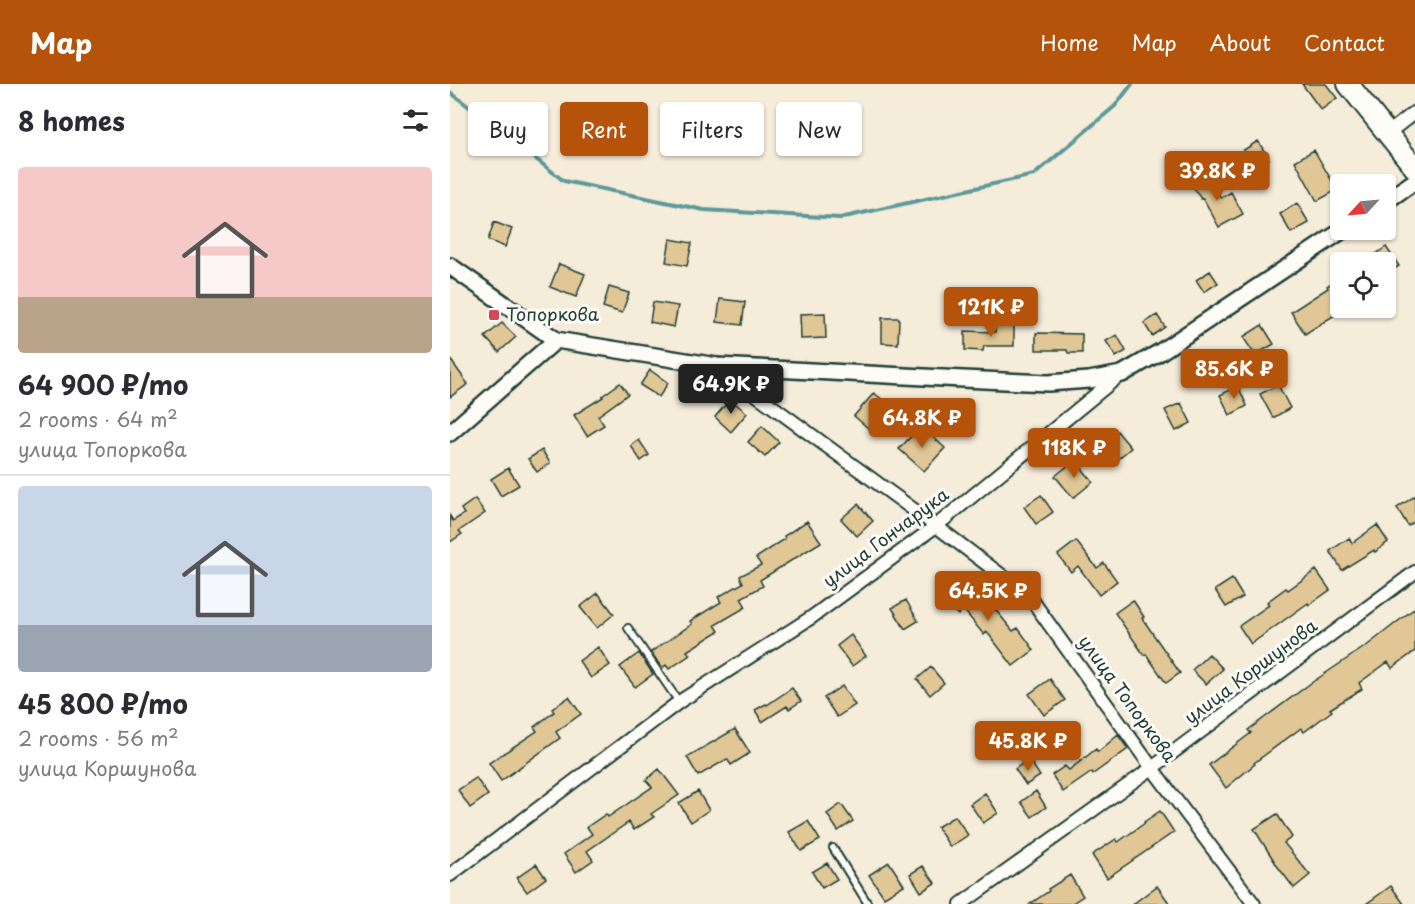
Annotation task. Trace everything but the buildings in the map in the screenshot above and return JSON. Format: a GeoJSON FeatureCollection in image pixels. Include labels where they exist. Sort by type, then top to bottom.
{"type":"FeatureCollection","features":[{"type":"Feature","properties":{"kind":"main road"},"geometry":{"type":"LineString","coordinates":[[1348,84],[1415,168]]}},
{"type":"Feature","properties":{"kind":"street"},"geometry":{"type":"LineString","coordinates":[[1387,134],[1415,112]]}},
{"type":"Feature","properties":{"kind":"street"},"geometry":{"type":"LineString","coordinates":[[1396,194],[1415,181]]}},
{"type":"Feature","properties":{"kind":"street","name":"улица Гончарука"},"geometry":{"type":"LineString","coordinates":[[450,875],[678,702],[812,617],[936,526],[1122,374],[1160,352],[1330,239]]}},
{"type":"Feature","properties":{"kind":"street","name":"улица Топоркова"},"geometry":{"type":"LineString","coordinates":[[450,266],[556,340],[717,366],[1048,383],[1089,380],[1122,374]]}},
{"type":"Feature","properties":{"kind":"street"},"geometry":{"type":"LineString","coordinates":[[450,433],[556,340]]}},
{"type":"Feature","properties":{"kind":"street","name":"улица Топоркова"},"geometry":{"type":"LineString","coordinates":[[717,366],[1029,596],[1152,768],[1254,904]]}},
{"type":"Feature","properties":{"kind":"street","name":"улица Коршунова"},"geometry":{"type":"LineString","coordinates":[[961,904],[1152,768],[1415,572]]}},
{"type":"Feature","properties":{"kind":"lane"},"geometry":{"type":"LineString","coordinates":[[628,628],[678,702]]}},
{"type":"Feature","properties":{"kind":"lane"},"geometry":{"type":"LineString","coordinates":[[834,848],[868,904]]}},
{"type":"Feature","properties":{"kind":"waterway"},"geometry":{"type":"LineString","coordinates":[[450,92],[564,181],[704,210],[840,218],[1034,175],[1115,106],[1132,84]]}},
{"type":"Feature","properties":{"kind":"place","name":"Топоркова"},"geometry":{"type":"Point","coordinates":[494,315]}}]}
